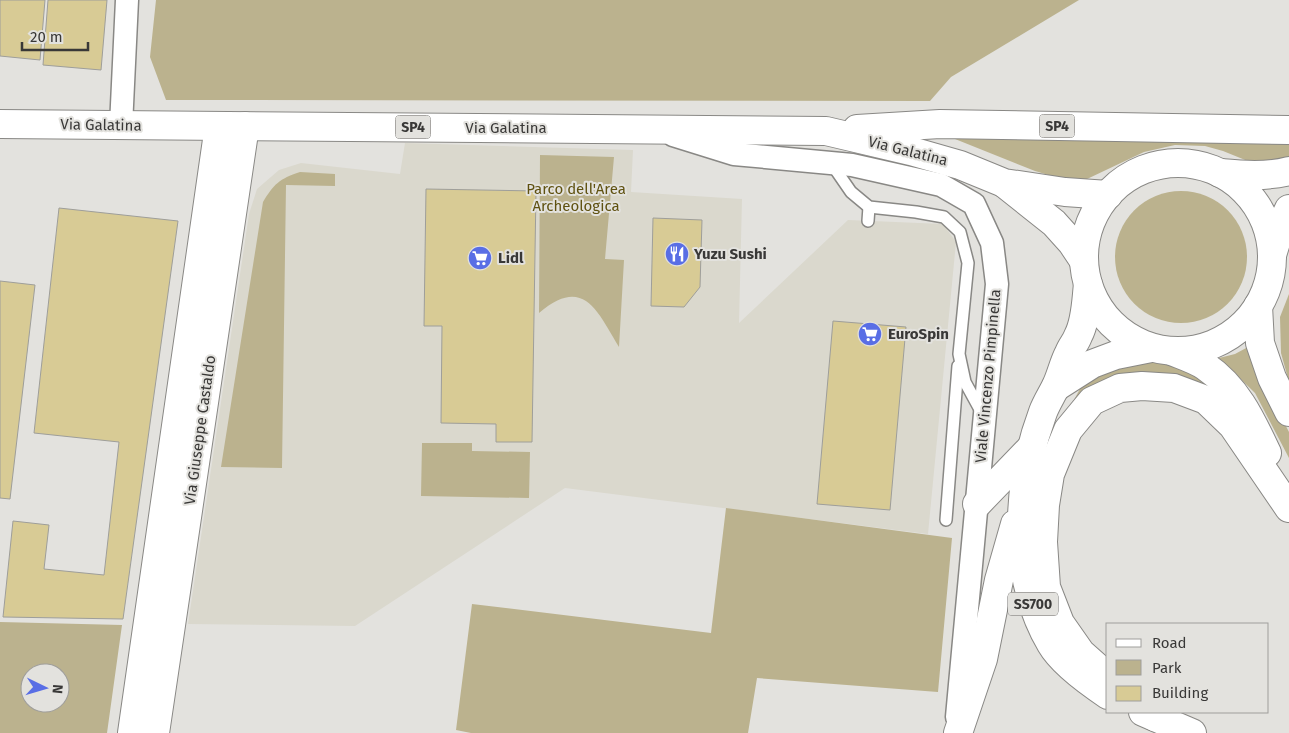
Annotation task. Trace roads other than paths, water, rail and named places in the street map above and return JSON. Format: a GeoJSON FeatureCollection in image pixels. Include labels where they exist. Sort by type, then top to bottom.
{"type":"FeatureCollection","features":[{"type":"Feature","properties":{"kind":"main road","name":"Via Galatina"},"geometry":{"type":"LineString","coordinates":[[0,124],[826,131],[960,165],[1004,183]]}},
{"type":"Feature","properties":{"kind":"main road","name":"SP4"},"geometry":{"type":"LineString","coordinates":[[826,131],[940,124],[1289,130]]}},
{"type":"Feature","properties":{"kind":"main road","name":"Via Giuseppe Castaldo"},"geometry":{"type":"LineString","coordinates":[[132,733],[232,126]]}},
{"type":"Feature","properties":{"kind":"main road","name":"Via Giuseppe Castaldo"},"geometry":{"type":"LineString","coordinates":[[154,733],[232,126]]}},
{"type":"Feature","properties":{"kind":"main road"},"geometry":{"type":"LineString","coordinates":[[1289,172],[1276,175],[1250,176],[1220,172],[1195,164],[1169,163],[1144,170],[1124,181],[1108,195],[1094,216],[1086,238],[1086,272],[1097,305],[1111,324],[1129,338],[1204,365],[1228,385],[1250,416],[1289,504]]}},
{"type":"Feature","properties":{"kind":"main road"},"geometry":{"type":"LineString","coordinates":[[1220,172],[1241,187],[1258,207],[1268,231],[1272,256]]}},
{"type":"Feature","properties":{"kind":"main road","name":"SP4"},"geometry":{"type":"LineString","coordinates":[[1004,183],[1065,192],[1108,195]]}},
{"type":"Feature","properties":{"kind":"main road","name":"SP4"},"geometry":{"type":"LineString","coordinates":[[1004,183],[1054,223],[1072,243],[1086,272]]}},
{"type":"Feature","properties":{"kind":"main road"},"geometry":{"type":"LineString","coordinates":[[1162,350],[1197,350],[1221,341],[1242,326],[1258,306],[1269,282],[1272,256],[1281,226],[1289,209]]}},
{"type":"Feature","properties":{"kind":"main road","name":"SS700"},"geometry":{"type":"LineString","coordinates":[[1086,272],[1082,323],[1056,387],[1044,410],[1032,448],[1025,484],[1022,545],[1026,576],[1036,613],[1052,646],[1083,678],[1106,694]]}},
{"type":"Feature","properties":{"kind":"main road"},"geometry":{"type":"LineString","coordinates":[[1258,306],[1260,343],[1272,378],[1289,412]]}},
{"type":"Feature","properties":{"kind":"main road","name":"SS700"},"geometry":{"type":"LineString","coordinates":[[1056,387],[1092,364],[1116,355],[1162,350]]}},
{"type":"Feature","properties":{"kind":"main road"},"geometry":{"type":"LineString","coordinates":[[1106,675],[1081,653],[1060,624],[1046,588],[1043,542],[1045,505],[1050,474],[1068,430],[1092,401],[1120,388],[1142,386],[1174,388],[1206,400],[1233,426],[1289,508]]}},
{"type":"Feature","properties":{"kind":"main road"},"geometry":{"type":"LineString","coordinates":[[976,504],[1032,448]]}},
{"type":"Feature","properties":{"kind":"main road"},"geometry":{"type":"LineString","coordinates":[[956,733],[983,659],[1000,580],[1025,484]]}},
{"type":"Feature","properties":{"kind":"main road"},"geometry":{"type":"LineString","coordinates":[[1149,714],[1192,733]]}},
{"type":"Feature","properties":{"kind":"street"},"geometry":{"type":"LineString","coordinates":[[122,126],[126,0]]}},
{"type":"Feature","properties":{"kind":"street","name":"Viale Vincenzo Pimpinella"},"geometry":{"type":"LineString","coordinates":[[653,129],[734,154],[852,165],[941,185],[974,204],[992,243],[997,284],[956,733]]}},
{"type":"Feature","properties":{"kind":"lane"},"geometry":{"type":"LineString","coordinates":[[831,163],[851,192],[869,207],[916,212],[944,218],[960,232],[968,263],[946,520]]}},
{"type":"Feature","properties":{"kind":"lane"},"geometry":{"type":"LineString","coordinates":[[868,221],[869,207]]}},
{"type":"Feature","properties":{"kind":"lane"},"geometry":{"type":"LineString","coordinates":[[959,354],[965,382],[985,419]]}},
{"type":"Feature","properties":{"kind":"place","name":"Yuzu Sushi"},"geometry":{"type":"Point","coordinates":[677,254]}},
{"type":"Feature","properties":{"kind":"place","name":"Lidl"},"geometry":{"type":"Point","coordinates":[480,258]}},
{"type":"Feature","properties":{"kind":"place","name":"EuroSpin"},"geometry":{"type":"Point","coordinates":[870,334]}},
{"type":"Feature","properties":{"kind":"park label","name":"Parco dell'Area Archeologica"},"geometry":{"type":"Point","coordinates":[576,198]}}]}
